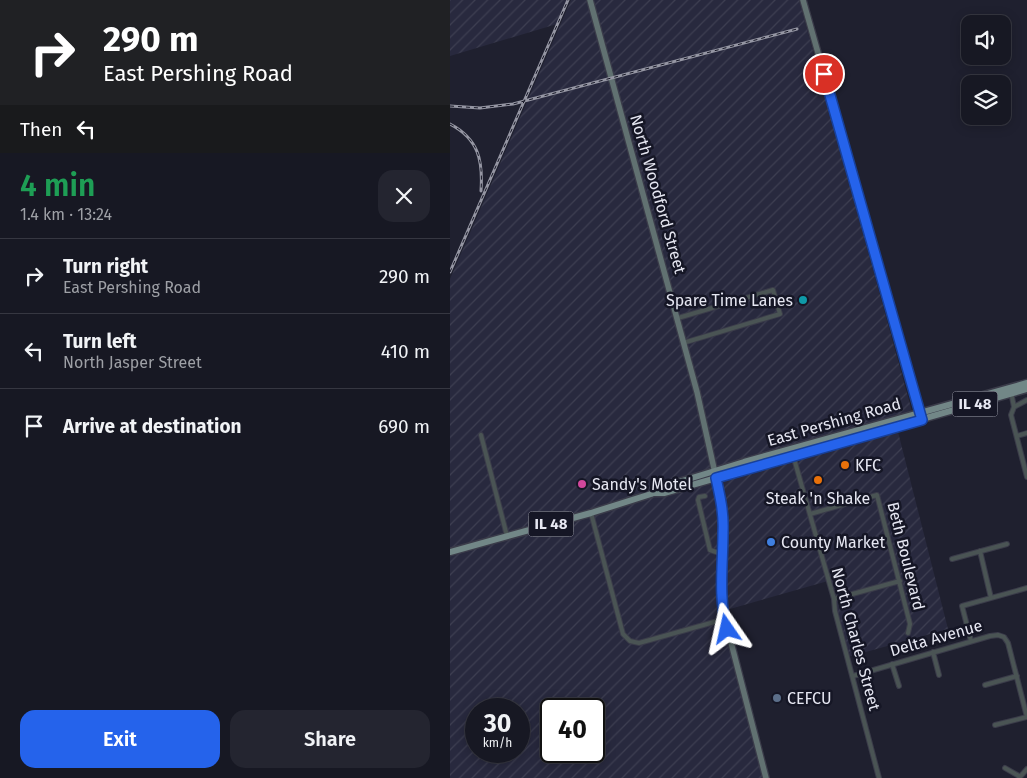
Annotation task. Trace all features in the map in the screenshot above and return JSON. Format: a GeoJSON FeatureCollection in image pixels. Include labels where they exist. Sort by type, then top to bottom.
{"type":"FeatureCollection","features":[{"type":"Feature","properties":{"kind":"main road","name":"East Pershing Road"},"geometry":{"type":"LineString","coordinates":[[1011,391],[1027,383]]}},
{"type":"Feature","properties":{"kind":"main road","name":"East Pershing Road"},"geometry":{"type":"LineString","coordinates":[[716,474],[793,448],[1011,391],[1027,389]]}},
{"type":"Feature","properties":{"kind":"main road","name":"East Pershing Road"},"geometry":{"type":"LineString","coordinates":[[450,552],[651,494],[669,485],[793,456],[921,416]]}},
{"type":"Feature","properties":{"kind":"street","name":"North Woodford Street"},"geometry":{"type":"LineString","coordinates":[[590,0],[678,318],[716,474],[723,509],[721,585],[724,619],[766,778]]}},
{"type":"Feature","properties":{"kind":"street"},"geometry":{"type":"LineString","coordinates":[[803,0],[921,416]]}},
{"type":"Feature","properties":{"kind":"street"},"geometry":{"type":"LineString","coordinates":[[678,318],[772,290],[780,314],[683,343]]}},
{"type":"Feature","properties":{"kind":"street"},"geometry":{"type":"LineString","coordinates":[[1011,391],[1014,407],[1011,415],[1027,476]]}},
{"type":"Feature","properties":{"kind":"street"},"geometry":{"type":"LineString","coordinates":[[1014,407],[1027,400]]}},
{"type":"Feature","properties":{"kind":"street"},"geometry":{"type":"LineString","coordinates":[[1016,436],[1027,433]]}},
{"type":"Feature","properties":{"kind":"street"},"geometry":{"type":"LineString","coordinates":[[482,435],[507,536]]}},
{"type":"Feature","properties":{"kind":"street","name":"North Charles Street"},"geometry":{"type":"LineString","coordinates":[[793,448],[793,456],[834,599],[879,778]]}},
{"type":"Feature","properties":{"kind":"street"},"geometry":{"type":"LineString","coordinates":[[1021,453],[1027,451]]}},
{"type":"Feature","properties":{"kind":"street","name":"Beth Boulevard"},"geometry":{"type":"LineString","coordinates":[[810,514],[877,495],[910,624],[908,633]]}},
{"type":"Feature","properties":{"kind":"street"},"geometry":{"type":"LineString","coordinates":[[705,496],[699,497],[698,500],[710,550],[722,554]]}},
{"type":"Feature","properties":{"kind":"street"},"geometry":{"type":"LineString","coordinates":[[591,512],[623,634],[630,641],[639,643],[724,619]]}},
{"type":"Feature","properties":{"kind":"street"},"geometry":{"type":"LineString","coordinates":[[952,558],[1007,544]]}},
{"type":"Feature","properties":{"kind":"street"},"geometry":{"type":"LineString","coordinates":[[980,551],[991,598]]}},
{"type":"Feature","properties":{"kind":"street"},"geometry":{"type":"LineString","coordinates":[[834,599],[900,581]]}},
{"type":"Feature","properties":{"kind":"street"},"geometry":{"type":"LineString","coordinates":[[971,641],[962,606],[1027,588]]}},
{"type":"Feature","properties":{"kind":"street","name":"Delta Avenue"},"geometry":{"type":"LineString","coordinates":[[853,676],[971,641],[998,635],[1004,637],[1008,644],[1027,717]]}},
{"type":"Feature","properties":{"kind":"street"},"geometry":{"type":"LineString","coordinates":[[933,652],[939,675]]}},
{"type":"Feature","properties":{"kind":"street"},"geometry":{"type":"LineString","coordinates":[[892,664],[899,686]]}},
{"type":"Feature","properties":{"kind":"street"},"geometry":{"type":"LineString","coordinates":[[985,685],[1017,676]]}},
{"type":"Feature","properties":{"kind":"street"},"geometry":{"type":"LineString","coordinates":[[995,725],[1027,717]]}},
{"type":"Feature","properties":{"kind":"street"},"geometry":{"type":"LineString","coordinates":[[1005,768],[1019,777],[1027,769]]}},
{"type":"Feature","properties":{"kind":"shaded area"},"geometry":{"type":"Polygon","coordinates":[[[450,0],[568,0],[557,24],[450,56],[450,0]]]}},
{"type":"Feature","properties":{"kind":"shaded area"},"geometry":{"type":"Polygon","coordinates":[[[571,0],[799,0],[913,415],[895,420],[948,629],[848,657],[828,581],[723,611],[766,778],[450,778],[450,279],[571,0]]]}},
{"type":"Feature","properties":{"kind":"railway"},"geometry":{"type":"LineString","coordinates":[[450,272],[568,0]]}},
{"type":"Feature","properties":{"kind":"railway"},"geometry":{"type":"LineString","coordinates":[[450,106],[480,108],[513,104],[797,29]]}},
{"type":"Feature","properties":{"kind":"railway"},"geometry":{"type":"LineString","coordinates":[[450,124],[467,137],[477,152],[481,170],[481,191]]}},
{"type":"Feature","properties":{"kind":"place","name":"Spare Time Lanes"},"geometry":{"type":"Point","coordinates":[803,300]}},
{"type":"Feature","properties":{"kind":"place","name":"KFC"},"geometry":{"type":"Point","coordinates":[845,465]}},
{"type":"Feature","properties":{"kind":"place","name":"Steak 'n Shake"},"geometry":{"type":"Point","coordinates":[818,480]}},
{"type":"Feature","properties":{"kind":"place","name":"Sandy's Motel"},"geometry":{"type":"Point","coordinates":[582,484]}},
{"type":"Feature","properties":{"kind":"place","name":"County Market"},"geometry":{"type":"Point","coordinates":[771,542]}},
{"type":"Feature","properties":{"kind":"place","name":"CEFCU"},"geometry":{"type":"Point","coordinates":[777,698]}},
{"type":"Feature","properties":{"kind":"route"},"geometry":{"type":"LineString","coordinates":[[727,629],[724,619],[721,585],[724,532],[723,509],[716,478],[922,420],[824,74]]}}]}
